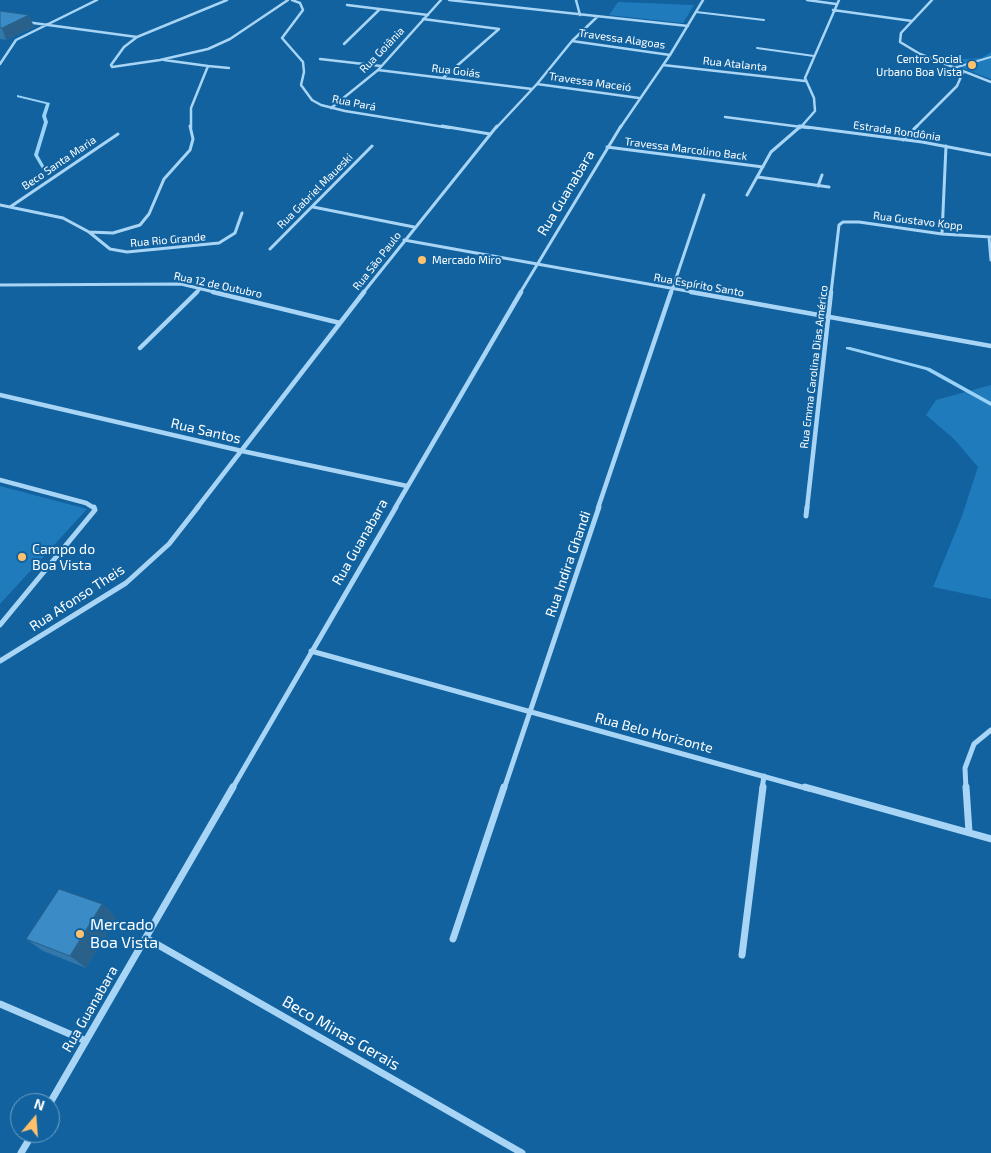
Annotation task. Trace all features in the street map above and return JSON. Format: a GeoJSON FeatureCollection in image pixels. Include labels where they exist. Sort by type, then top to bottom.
{"type":"FeatureCollection","features":[{"type":"Feature","properties":{"kind":"street"},"geometry":{"type":"LineString","coordinates":[[0,64],[12,42],[98,0]]}},
{"type":"Feature","properties":{"kind":"street"},"geometry":{"type":"LineString","coordinates":[[227,0],[137,37],[124,47],[111,65],[112,67],[160,60],[208,49],[224,42],[290,0]]}},
{"type":"Feature","properties":{"kind":"street","name":"Rua Pará"},"geometry":{"type":"LineString","coordinates":[[290,0],[300,3],[303,10],[282,38],[303,62],[304,72],[300,81],[303,91],[312,100],[331,108],[490,134]]}},
{"type":"Feature","properties":{"kind":"street","name":"Rua Goiânia"},"geometry":{"type":"LineString","coordinates":[[331,108],[378,70],[441,0]]}},
{"type":"Feature","properties":{"kind":"street"},"geometry":{"type":"LineString","coordinates":[[449,0],[688,26]]}},
{"type":"Feature","properties":{"kind":"street"},"geometry":{"type":"LineString","coordinates":[[576,0],[580,15]]}},
{"type":"Feature","properties":{"kind":"street","name":"Rua Guanabara"},"geometry":{"type":"LineString","coordinates":[[56,1093],[537,264],[639,98],[670,55],[704,0]]}},
{"type":"Feature","properties":{"kind":"street"},"geometry":{"type":"LineString","coordinates":[[807,0],[836,4]]}},
{"type":"Feature","properties":{"kind":"street"},"geometry":{"type":"LineString","coordinates":[[747,195],[776,147],[812,116],[816,104],[812,92],[805,81],[833,10],[839,0]]}},
{"type":"Feature","properties":{"kind":"street"},"geometry":{"type":"LineString","coordinates":[[932,0],[899,36],[900,42],[911,50],[991,82]]}},
{"type":"Feature","properties":{"kind":"street"},"geometry":{"type":"LineString","coordinates":[[347,4],[428,15]]}},
{"type":"Feature","properties":{"kind":"street"},"geometry":{"type":"LineString","coordinates":[[344,44],[380,9]]}},
{"type":"Feature","properties":{"kind":"street"},"geometry":{"type":"LineString","coordinates":[[833,10],[912,21]]}},
{"type":"Feature","properties":{"kind":"street","name":"Rua São Paulo"},"geometry":{"type":"LineString","coordinates":[[183,528],[414,227],[490,134],[537,84],[572,41],[597,16]]}},
{"type":"Feature","properties":{"kind":"street"},"geometry":{"type":"LineString","coordinates":[[424,20],[500,29],[443,78]]}},
{"type":"Feature","properties":{"kind":"street"},"geometry":{"type":"LineString","coordinates":[[18,21],[137,37]]}},
{"type":"Feature","properties":{"kind":"street","name":"Travessa Alagoas"},"geometry":{"type":"LineString","coordinates":[[572,41],[670,55]]}},
{"type":"Feature","properties":{"kind":"street"},"geometry":{"type":"LineString","coordinates":[[320,59],[381,66]]}},
{"type":"Feature","properties":{"kind":"street"},"geometry":{"type":"LineString","coordinates":[[160,60],[229,68]]}},
{"type":"Feature","properties":{"kind":"street","name":"Rua Atalanta"},"geometry":{"type":"LineString","coordinates":[[663,65],[805,81]]}},
{"type":"Feature","properties":{"kind":"street"},"geometry":{"type":"LineString","coordinates":[[89,232],[103,234],[125,231],[133,229],[145,220],[164,179],[190,150],[193,139],[190,124],[191,108],[208,66]]}},
{"type":"Feature","properties":{"kind":"street","name":"Rua Goiás"},"geometry":{"type":"LineString","coordinates":[[378,70],[532,89]]}},
{"type":"Feature","properties":{"kind":"street"},"geometry":{"type":"LineString","coordinates":[[903,140],[957,86],[963,72]]}},
{"type":"Feature","properties":{"kind":"street","name":"Travessa Maceió"},"geometry":{"type":"LineString","coordinates":[[537,84],[639,98]]}},
{"type":"Feature","properties":{"kind":"street","name":"Estrada Rondônia"},"geometry":{"type":"LineString","coordinates":[[726,117],[946,146],[991,155]]}},
{"type":"Feature","properties":{"kind":"street","name":"Beco Santa Maria"},"geometry":{"type":"LineString","coordinates":[[10,207],[118,134]]}},
{"type":"Feature","properties":{"kind":"street","name":"Rua Gabriel Maueski"},"geometry":{"type":"LineString","coordinates":[[270,249],[372,146]]}},
{"type":"Feature","properties":{"kind":"street"},"geometry":{"type":"LineString","coordinates":[[942,234],[946,146]]}},
{"type":"Feature","properties":{"kind":"street","name":"Travessa Marcolino Back"},"geometry":{"type":"LineString","coordinates":[[608,148],[763,168]]}},
{"type":"Feature","properties":{"kind":"street"},"geometry":{"type":"LineString","coordinates":[[818,186],[822,176]]}},
{"type":"Feature","properties":{"kind":"street"},"geometry":{"type":"LineString","coordinates":[[758,177],[829,187]]}},
{"type":"Feature","properties":{"kind":"street","name":"Rua Indira Ghandi"},"geometry":{"type":"LineString","coordinates":[[453,939],[704,195]]}},
{"type":"Feature","properties":{"kind":"street","name":"Rua Rio Grande"},"geometry":{"type":"LineString","coordinates":[[0,205],[55,215],[89,232],[103,245],[117,251],[207,246],[219,243],[235,233],[242,213]]}},
{"type":"Feature","properties":{"kind":"street"},"geometry":{"type":"LineString","coordinates":[[313,207],[414,227]]}},
{"type":"Feature","properties":{"kind":"street","name":"Rua Gustavo Kopp"},"geometry":{"type":"LineString","coordinates":[[843,222],[859,222],[942,234],[990,237]]}},
{"type":"Feature","properties":{"kind":"street","name":"Rua Emma Carolina Dias Américo"},"geometry":{"type":"LineString","coordinates":[[806,516],[840,225],[843,222]]}},
{"type":"Feature","properties":{"kind":"street"},"geometry":{"type":"LineString","coordinates":[[990,237],[991,260]]}},
{"type":"Feature","properties":{"kind":"street","name":"Rua Espírito Santo"},"geometry":{"type":"LineString","coordinates":[[404,240],[991,346]]}},
{"type":"Feature","properties":{"kind":"street","name":"Rua 12 de Outubro"},"geometry":{"type":"LineString","coordinates":[[0,285],[28,287],[181,284],[340,323]]}},
{"type":"Feature","properties":{"kind":"street"},"geometry":{"type":"LineString","coordinates":[[140,348],[200,289]]}},
{"type":"Feature","properties":{"kind":"street","name":"Rua Santos"},"geometry":{"type":"LineString","coordinates":[[0,394],[242,451],[407,486]]}},
{"type":"Feature","properties":{"kind":"street"},"geometry":{"type":"LineString","coordinates":[[0,480],[86,503],[93,506],[95,510],[0,625]]}},
{"type":"Feature","properties":{"kind":"street","name":"Rua Afonso Theis"},"geometry":{"type":"LineString","coordinates":[[0,661],[126,583],[151,562],[183,528]]}},
{"type":"Feature","properties":{"kind":"street","name":"Rua Belo Horizonte"},"geometry":{"type":"LineString","coordinates":[[311,651],[991,838]]}},
{"type":"Feature","properties":{"kind":"street"},"geometry":{"type":"LineString","coordinates":[[969,832],[965,768],[974,744],[991,730]]}},
{"type":"Feature","properties":{"kind":"street"},"geometry":{"type":"LineString","coordinates":[[742,955],[764,776]]}},
{"type":"Feature","properties":{"kind":"street","name":"Beco Minas Gerais"},"geometry":{"type":"LineString","coordinates":[[146,938],[522,1153]]}},
{"type":"Feature","properties":{"kind":"street"},"geometry":{"type":"LineString","coordinates":[[0,1004],[86,1042]]}},
{"type":"Feature","properties":{"kind":"lane"},"geometry":{"type":"LineString","coordinates":[[696,12],[764,20]]}},
{"type":"Feature","properties":{"kind":"lane"},"geometry":{"type":"LineString","coordinates":[[757,48],[814,56]]}},
{"type":"Feature","properties":{"kind":"lane"},"geometry":{"type":"LineString","coordinates":[[954,68],[991,57]]}},
{"type":"Feature","properties":{"kind":"shaded area"},"geometry":{"type":"Polygon","coordinates":[[[618,2],[694,5],[683,23],[609,15],[618,2]]]}},
{"type":"Feature","properties":{"kind":"shaded area","name":"Centro Social Urbano Boa Vista"},"geometry":{"type":"Polygon","coordinates":[[[991,52],[991,79],[942,60],[982,58],[991,52]]]}},
{"type":"Feature","properties":{"kind":"shaded area"},"geometry":{"type":"Polygon","coordinates":[[[991,385],[991,599],[933,587],[962,516],[978,467],[954,439],[926,415],[936,400],[991,385]]]}},
{"type":"Feature","properties":{"kind":"shaded area","name":"Campo do Boa Vista"},"geometry":{"type":"Polygon","coordinates":[[[0,486],[87,509],[0,604],[0,486]]]}},
{"type":"Feature","properties":{"kind":"building"},"geometry":{"type":"Polygon","coordinates":[[[0,11],[29,15],[0,28],[0,11]]]}},
{"type":"Feature","properties":{"kind":"building"},"geometry":{"type":"Polygon","coordinates":[[[59,889],[102,904],[70,956],[26,939],[59,889]]]}},
{"type":"Feature","properties":{"kind":"waterway"},"geometry":{"type":"LineString","coordinates":[[18,96],[48,103],[44,116],[46,122],[36,155],[45,171]]}},
{"type":"Feature","properties":{"kind":"waterway"},"geometry":{"type":"LineString","coordinates":[[848,348],[928,369],[991,404]]}},
{"type":"Feature","properties":{"kind":"place","name":"Centro Social Urbano Boa Vista"},"geometry":{"type":"Point","coordinates":[972,65]}},
{"type":"Feature","properties":{"kind":"place","name":"Mercado Miro"},"geometry":{"type":"Point","coordinates":[422,260]}},
{"type":"Feature","properties":{"kind":"place","name":"Campo do Boa Vista"},"geometry":{"type":"Point","coordinates":[22,557]}},
{"type":"Feature","properties":{"kind":"place","name":"Mercado Boa Vista"},"geometry":{"type":"Point","coordinates":[80,934]}}]}
